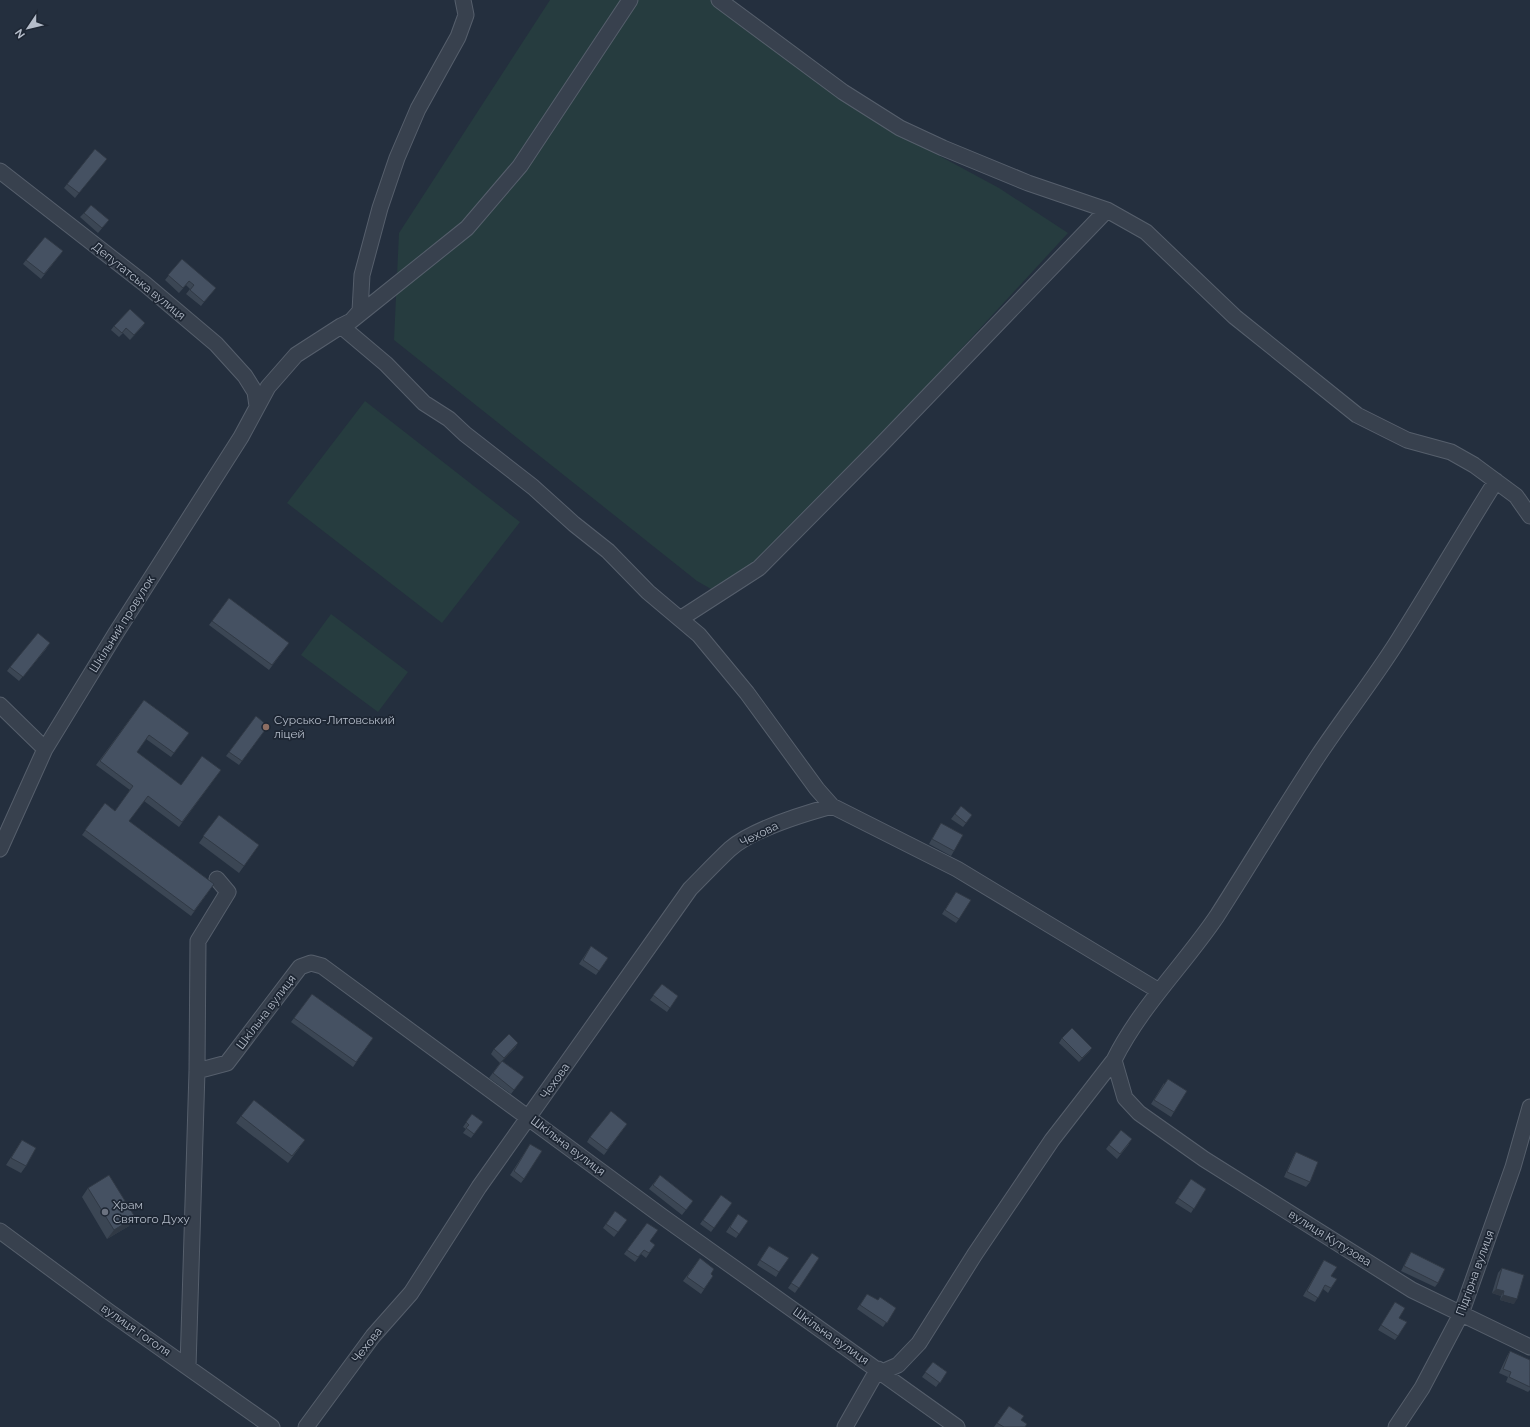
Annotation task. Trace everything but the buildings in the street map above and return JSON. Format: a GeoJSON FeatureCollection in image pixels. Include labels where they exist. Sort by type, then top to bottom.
{"type":"FeatureCollection","features":[{"type":"Feature","properties":{"kind":"street"},"geometry":{"type":"LineString","coordinates":[[463,0],[466,15],[458,37],[418,109],[397,158],[380,208],[362,275],[360,311],[346,324],[424,403],[449,419],[465,434],[534,487],[574,524],[608,551],[648,592],[699,635],[747,693],[817,789],[832,806],[957,869],[1159,991]]}},
{"type":"Feature","properties":{"kind":"street","name":"Шкільний провулок"},"geometry":{"type":"LineString","coordinates":[[0,849],[45,749],[116,633],[241,437],[268,387],[296,355],[346,324],[467,228],[520,166],[630,0]]}},
{"type":"Feature","properties":{"kind":"street"},"geometry":{"type":"LineString","coordinates":[[719,0],[843,92],[900,128],[943,148],[1028,183],[1107,210],[1146,232],[1235,317],[1357,415],[1407,440],[1451,452],[1496,481],[1516,496],[1530,516]]}},
{"type":"Feature","properties":{"kind":"street","name":"Депутатська вулиця"},"geometry":{"type":"LineString","coordinates":[[0,171],[145,284],[216,344],[245,376],[255,392],[257,406]]}},
{"type":"Feature","properties":{"kind":"street"},"geometry":{"type":"LineString","coordinates":[[680,619],[759,568],[879,448],[1107,210]]}},
{"type":"Feature","properties":{"kind":"street"},"geometry":{"type":"LineString","coordinates":[[845,1427],[880,1370],[898,1365],[919,1343],[975,1254],[1052,1140],[1114,1060],[1124,1041],[1159,991],[1190,955],[1217,916],[1317,757],[1399,640],[1496,481]]}},
{"type":"Feature","properties":{"kind":"street"},"geometry":{"type":"LineString","coordinates":[[0,705],[45,749]]}},
{"type":"Feature","properties":{"kind":"street","name":"Чехова"},"geometry":{"type":"LineString","coordinates":[[306,1427],[373,1336],[411,1293],[479,1186],[690,889],[731,848],[765,829],[810,812],[832,806]]}},
{"type":"Feature","properties":{"kind":"street"},"geometry":{"type":"LineString","coordinates":[[188,1367],[197,1071],[198,941],[228,892],[217,879]]}},
{"type":"Feature","properties":{"kind":"street","name":"Шкільна вулиця"},"geometry":{"type":"LineString","coordinates":[[197,1071],[228,1063],[296,972],[305,964],[317,964],[322,966],[663,1217],[880,1370],[957,1427]]}},
{"type":"Feature","properties":{"kind":"street","name":"вулиця Кутузова"},"geometry":{"type":"LineString","coordinates":[[1114,1060],[1125,1098],[1139,1113],[1204,1158],[1334,1242],[1412,1290],[1530,1347]]}},
{"type":"Feature","properties":{"kind":"street","name":"Підгірна вулиця"},"geometry":{"type":"LineString","coordinates":[[1396,1427],[1422,1388],[1461,1314],[1513,1166],[1530,1107]]}},
{"type":"Feature","properties":{"kind":"street","name":"вулиця Гоголя"},"geometry":{"type":"LineString","coordinates":[[0,1232],[272,1427]]}},
{"type":"Feature","properties":{"kind":"green space"},"geometry":{"type":"Polygon","coordinates":[[[550,0],[712,0],[897,133],[999,188],[1068,233],[868,450],[753,565],[711,589],[697,581],[394,340],[399,233],[550,0]]]}},
{"type":"Feature","properties":{"kind":"green space"},"geometry":{"type":"Polygon","coordinates":[[[365,401],[520,522],[442,623],[287,503],[365,401]]]}},
{"type":"Feature","properties":{"kind":"green space"},"geometry":{"type":"Polygon","coordinates":[[[331,614],[408,672],[378,712],[301,655],[331,614]]]}},
{"type":"Feature","properties":{"kind":"place","name":"Сурсько-Литовський ліцей"},"geometry":{"type":"Point","coordinates":[266,727]}},
{"type":"Feature","properties":{"kind":"place","name":"Храм Святого Духу"},"geometry":{"type":"Point","coordinates":[105,1212]}}]}
